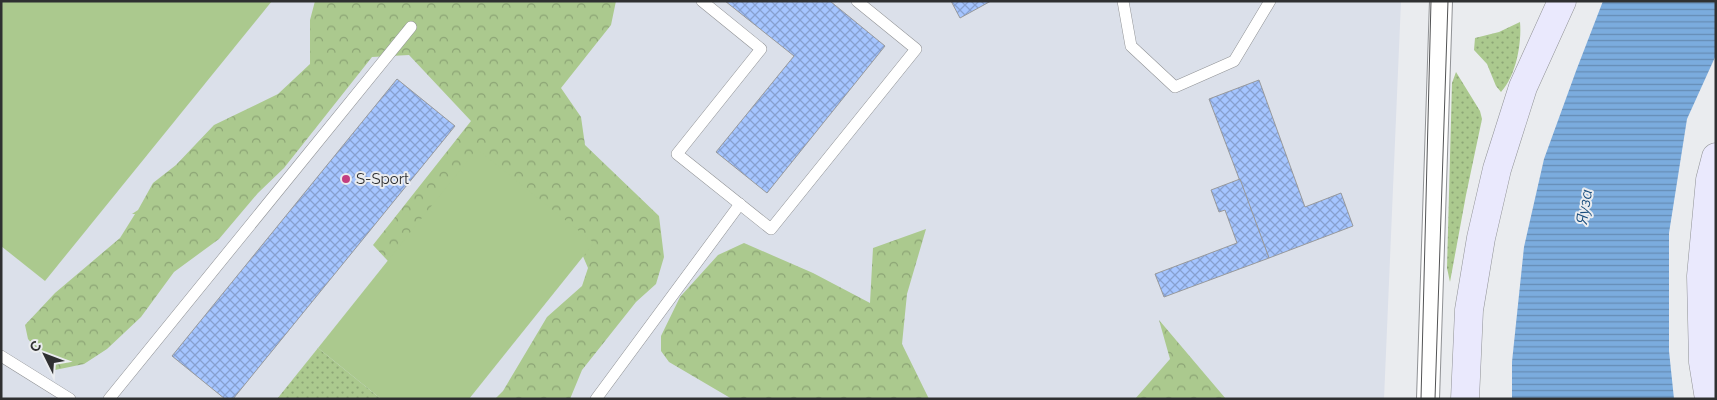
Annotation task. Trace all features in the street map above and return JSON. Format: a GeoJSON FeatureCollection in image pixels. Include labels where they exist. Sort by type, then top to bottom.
{"type":"FeatureCollection","features":[{"type":"Feature","properties":{"kind":"main road"},"geometry":{"type":"LineString","coordinates":[[1465,399],[1469,310],[1481,238],[1497,169],[1523,87],[1562,1]]}},
{"type":"Feature","properties":{"kind":"main road"},"geometry":{"type":"LineString","coordinates":[[1709,399],[1702,362],[1701,276],[1710,180],[1716,157]]}},
{"type":"Feature","properties":{"kind":"street"},"geometry":{"type":"LineString","coordinates":[[1428,399],[1441,1]]}},
{"type":"Feature","properties":{"kind":"lane"},"geometry":{"type":"LineString","coordinates":[[702,1],[761,49],[677,154],[771,229],[916,49],[857,1]]}},
{"type":"Feature","properties":{"kind":"lane"},"geometry":{"type":"LineString","coordinates":[[1122,1],[1131,46],[1175,87],[1234,61],[1270,1]]}},
{"type":"Feature","properties":{"kind":"lane"},"geometry":{"type":"LineString","coordinates":[[109,399],[411,28]]}},
{"type":"Feature","properties":{"kind":"lane"},"geometry":{"type":"LineString","coordinates":[[596,399],[740,204]]}},
{"type":"Feature","properties":{"kind":"lane"},"geometry":{"type":"LineString","coordinates":[[1,356],[70,399]]}},
{"type":"Feature","properties":{"kind":"shaded area"},"geometry":{"type":"Polygon","coordinates":[[[1,1],[1401,1],[1384,399],[1,399],[1,1]]]}},
{"type":"Feature","properties":{"kind":"green space"},"geometry":{"type":"Polygon","coordinates":[[[1,1],[272,1],[45,281],[1,246],[1,1]]]}},
{"type":"Feature","properties":{"kind":"green space"},"geometry":{"type":"Polygon","coordinates":[[[315,1],[616,1],[611,25],[561,88],[581,117],[585,145],[659,216],[664,257],[656,284],[636,302],[582,370],[570,399],[495,399],[503,391],[547,317],[582,286],[588,268],[579,247],[401,275],[373,245],[471,121],[409,55],[372,57],[284,168],[258,193],[219,239],[174,272],[141,317],[107,349],[84,364],[55,370],[28,339],[25,325],[55,293],[120,238],[135,214],[132,214],[138,210],[153,183],[176,165],[214,125],[278,94],[310,64],[310,20],[315,1]]]}},
{"type":"Feature","properties":{"kind":"green space"},"geometry":{"type":"Polygon","coordinates":[[[1520,22],[1517,59],[1511,77],[1501,92],[1496,86],[1487,64],[1474,50],[1475,38],[1499,32],[1520,22]]]}},
{"type":"Feature","properties":{"kind":"green space"},"geometry":{"type":"Polygon","coordinates":[[[1456,72],[1480,111],[1482,119],[1450,282],[1447,268],[1452,83],[1456,72]]]}},
{"type":"Feature","properties":{"kind":"green space"},"geometry":{"type":"Polygon","coordinates":[[[477,149],[594,243],[469,399],[381,399],[318,348],[477,149]]]}},
{"type":"Feature","properties":{"kind":"green space"},"geometry":{"type":"Polygon","coordinates":[[[926,229],[907,294],[902,344],[929,399],[732,399],[669,362],[661,351],[661,336],[680,297],[718,255],[744,243],[813,273],[870,303],[873,248],[926,229]]]}},
{"type":"Feature","properties":{"kind":"green space"},"geometry":{"type":"Polygon","coordinates":[[[1159,320],[1226,399],[1135,399],[1170,359],[1159,320]]]}},
{"type":"Feature","properties":{"kind":"green space"},"geometry":{"type":"Polygon","coordinates":[[[318,348],[381,399],[277,399],[318,348]]]}},
{"type":"Feature","properties":{"kind":"water","name":"Яуза"},"geometry":{"type":"Polygon","coordinates":[[[1603,1],[1716,1],[1716,55],[1687,119],[1669,233],[1669,351],[1674,399],[1512,399],[1512,362],[1524,247],[1544,159],[1603,1]]]}},
{"type":"Feature","properties":{"kind":"building"},"geometry":{"type":"Polygon","coordinates":[[[725,1],[830,1],[885,46],[767,193],[716,152],[794,56],[725,1]]]}},
{"type":"Feature","properties":{"kind":"building"},"geometry":{"type":"Polygon","coordinates":[[[951,1],[991,1],[960,18],[951,1]]]}},
{"type":"Feature","properties":{"kind":"building"},"geometry":{"type":"Polygon","coordinates":[[[397,79],[455,126],[233,399],[225,399],[172,356],[397,79]]]}},
{"type":"Feature","properties":{"kind":"building"},"geometry":{"type":"Polygon","coordinates":[[[1259,80],[1305,207],[1341,193],[1353,226],[1269,258],[1209,99],[1259,80]]]}},
{"type":"Feature","properties":{"kind":"building"},"geometry":{"type":"Polygon","coordinates":[[[1240,179],[1269,258],[1164,297],[1155,274],[1237,243],[1225,210],[1219,212],[1211,190],[1240,179]]]}},
{"type":"Feature","properties":{"kind":"tram line"},"geometry":{"type":"LineString","coordinates":[[1421,399],[1431,1]]}},
{"type":"Feature","properties":{"kind":"tram line"},"geometry":{"type":"LineString","coordinates":[[1435,399],[1448,1]]}},
{"type":"Feature","properties":{"kind":"place","name":"S-Sport"},"geometry":{"type":"Point","coordinates":[346,179]}}]}
